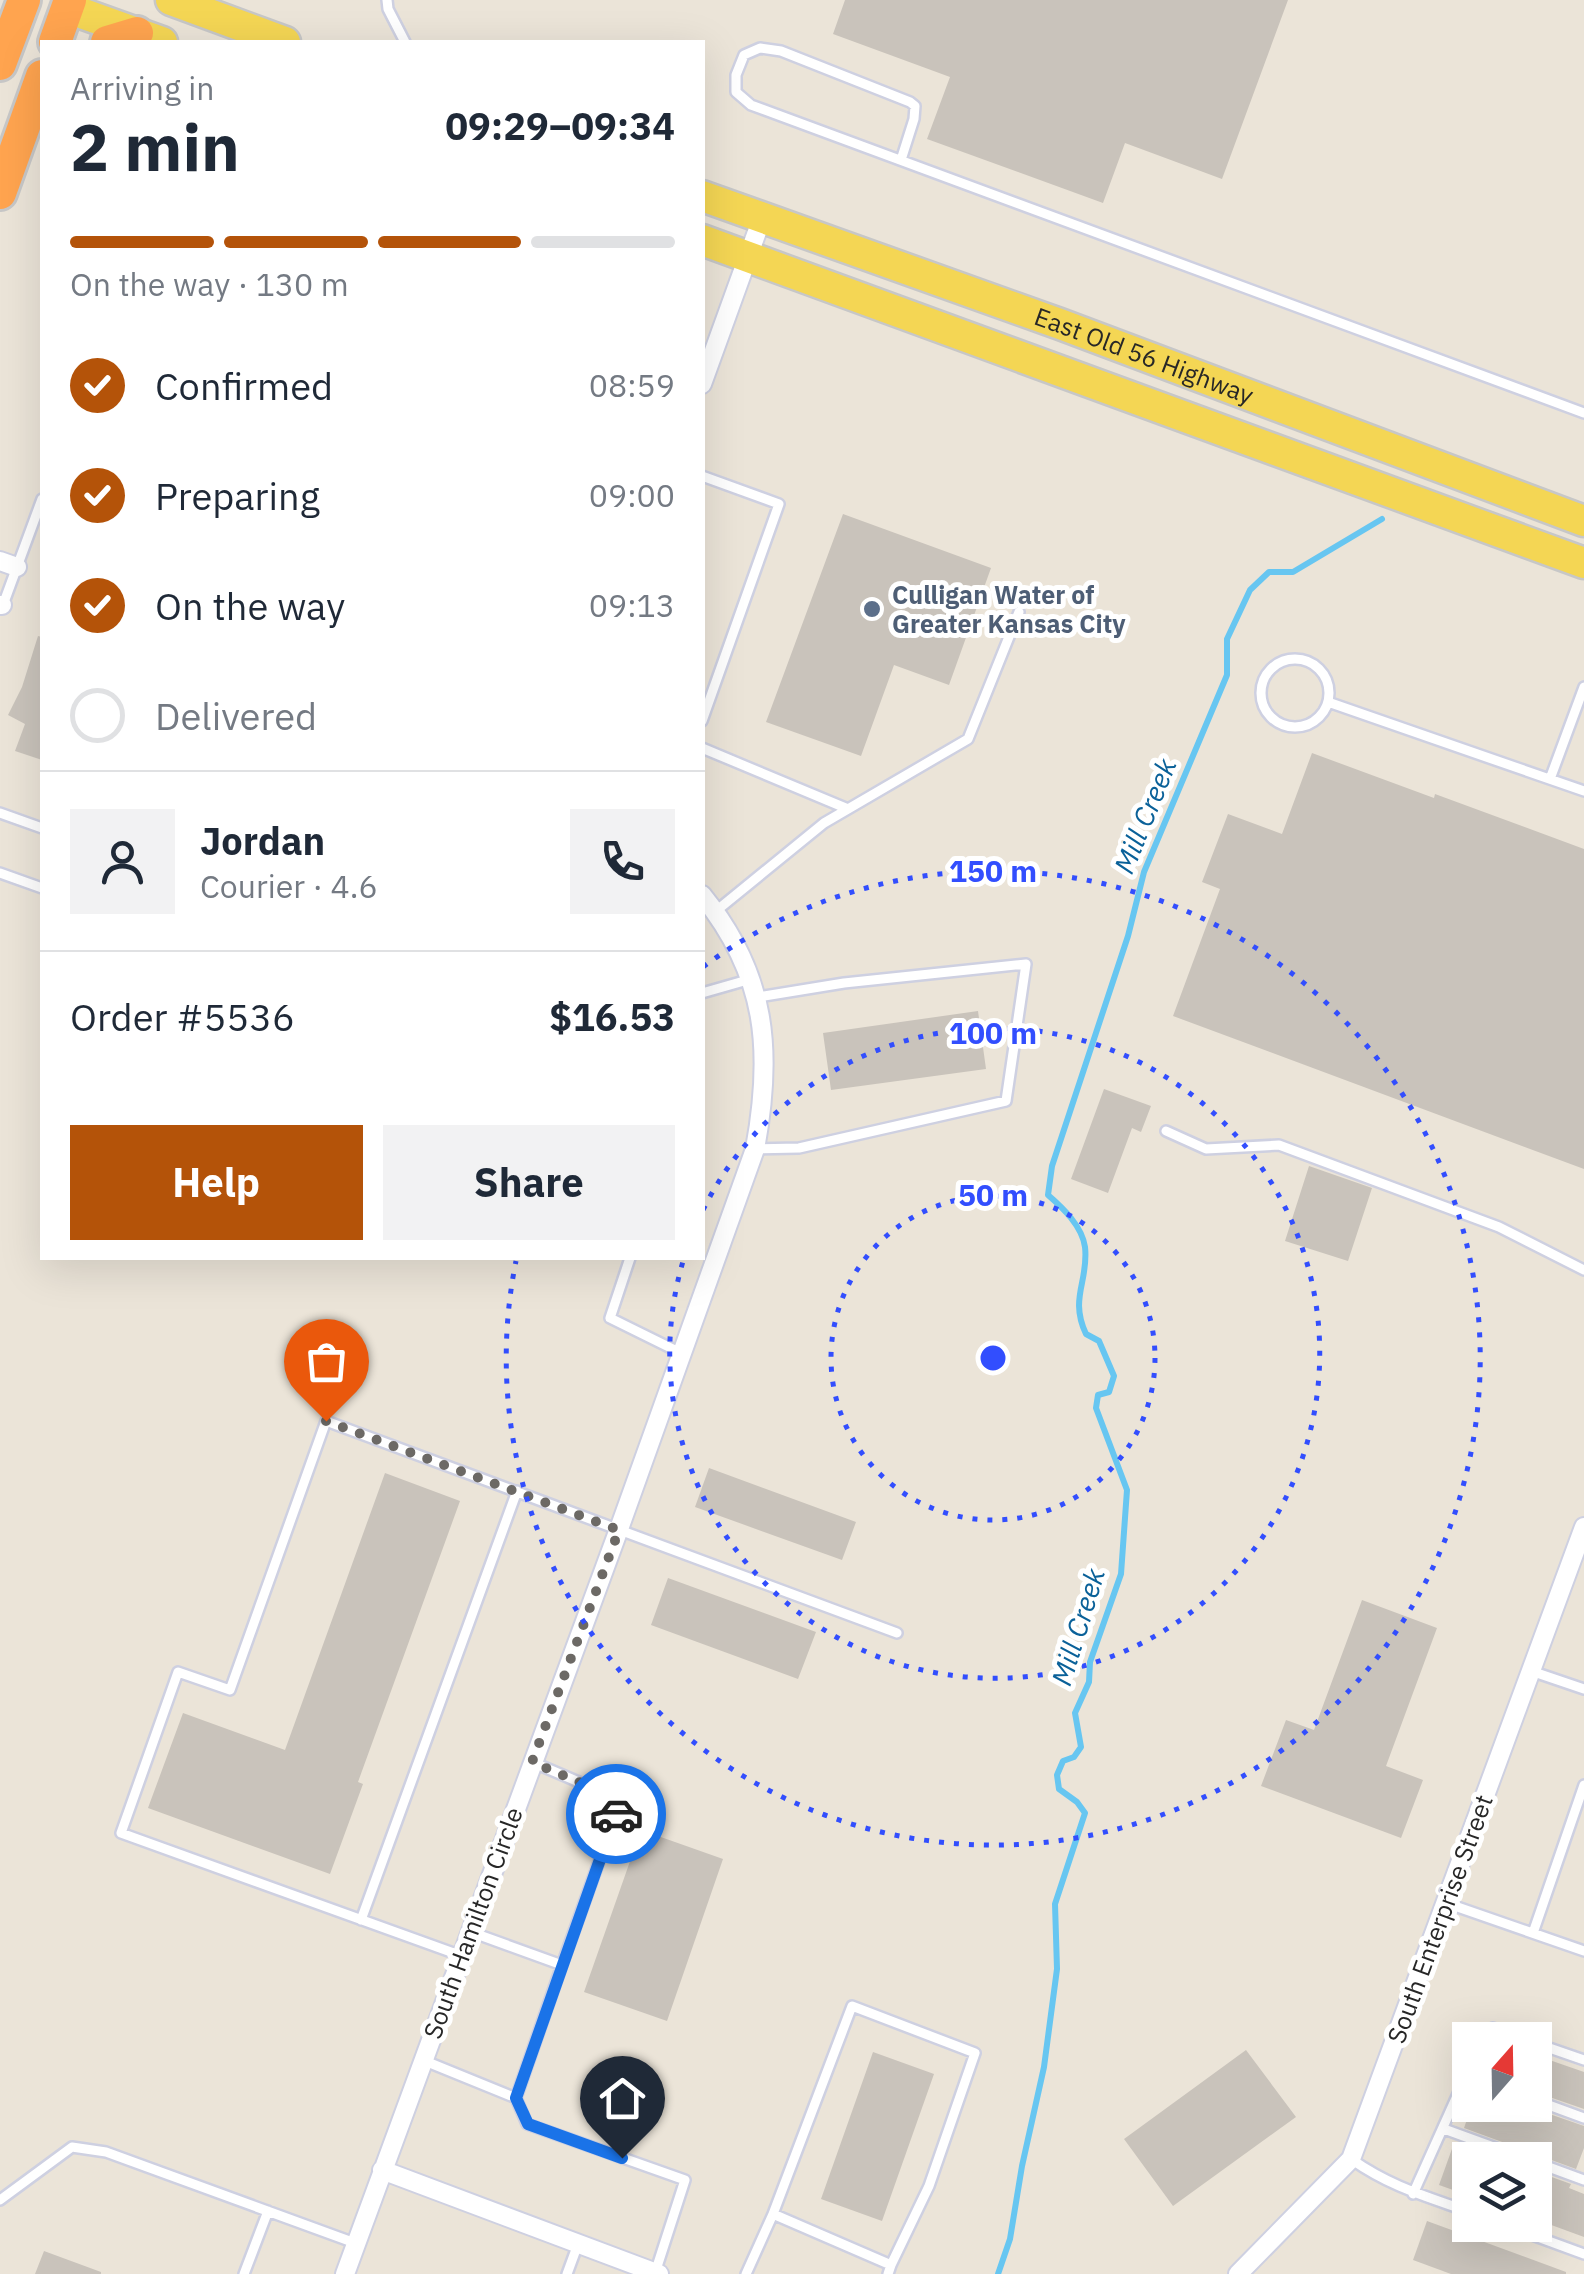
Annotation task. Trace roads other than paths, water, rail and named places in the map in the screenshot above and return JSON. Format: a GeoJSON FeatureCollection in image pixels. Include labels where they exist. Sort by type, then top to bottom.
{"type":"FeatureCollection","features":[{"type":"Feature","properties":{"kind":"highway"},"geometry":{"type":"LineString","coordinates":[[0,64],[24,0]]}},
{"type":"Feature","properties":{"kind":"highway"},"geometry":{"type":"LineString","coordinates":[[55,40],[60,3]]}},
{"type":"Feature","properties":{"kind":"highway"},"geometry":{"type":"LineString","coordinates":[[0,193],[40,83]]}},
{"type":"Feature","properties":{"kind":"main road"},"geometry":{"type":"LineString","coordinates":[[171,0],[280,40]]}},
{"type":"Feature","properties":{"kind":"main road"},"geometry":{"type":"LineString","coordinates":[[60,3],[135,40]]}},
{"type":"Feature","properties":{"kind":"main road","name":"East Old 56 Highway"},"geometry":{"type":"LineString","coordinates":[[705,197],[1060,324],[1584,521]]}},
{"type":"Feature","properties":{"kind":"main road","name":"East Old 56 Highway"},"geometry":{"type":"LineString","coordinates":[[705,241],[1584,563]]}},
{"type":"Feature","properties":{"kind":"street"},"geometry":{"type":"LineString","coordinates":[[705,376],[762,218]]}},
{"type":"Feature","properties":{"kind":"street","name":"South Hamilton Circle"},"geometry":{"type":"LineString","coordinates":[[344,2274],[755,1150],[765,1062],[756,988],[736,941],[705,898]]}},
{"type":"Feature","properties":{"kind":"street","name":"South Enterprise Street"},"geometry":{"type":"LineString","coordinates":[[1238,2274],[1352,2159],[1584,1527]]}},
{"type":"Feature","properties":{"kind":"street"},"geometry":{"type":"LineString","coordinates":[[382,2170],[657,2273]]}},
{"type":"Feature","properties":{"kind":"lane"},"geometry":{"type":"LineString","coordinates":[[387,0],[404,40]]}},
{"type":"Feature","properties":{"kind":"lane"},"geometry":{"type":"LineString","coordinates":[[900,160],[914,119],[915,106],[910,102],[781,51],[760,48],[744,55],[736,75],[736,92],[751,105],[1584,413]]}},
{"type":"Feature","properties":{"kind":"lane"},"geometry":{"type":"LineString","coordinates":[[705,477],[778,504],[705,712]]}},
{"type":"Feature","properties":{"kind":"lane"},"geometry":{"type":"LineString","coordinates":[[1,607],[9,564],[40,504]]}},
{"type":"Feature","properties":{"kind":"lane"},"geometry":{"type":"LineString","coordinates":[[716,911],[824,823],[968,739],[1019,612]]}},
{"type":"Feature","properties":{"kind":"lane"},"geometry":{"type":"LineString","coordinates":[[1302,660],[1322,671],[1328,682],[1328,702],[1312,722],[1302,726],[1281,724],[1266,710],[1262,700],[1265,678],[1280,663],[1302,660]]}},
{"type":"Feature","properties":{"kind":"lane"},"geometry":{"type":"LineString","coordinates":[[1550,779],[1584,687]]}},
{"type":"Feature","properties":{"kind":"lane"},"geometry":{"type":"LineString","coordinates":[[1328,702],[1584,792]]}},
{"type":"Feature","properties":{"kind":"lane"},"geometry":{"type":"LineString","coordinates":[[705,749],[848,809]]}},
{"type":"Feature","properties":{"kind":"lane"},"geometry":{"type":"LineString","coordinates":[[0,813],[40,827]]}},
{"type":"Feature","properties":{"kind":"lane"},"geometry":{"type":"LineString","coordinates":[[0,873],[40,887]]}},
{"type":"Feature","properties":{"kind":"lane"},"geometry":{"type":"LineString","coordinates":[[705,993],[1026,964],[1006,1101],[799,1148],[755,1150]]}},
{"type":"Feature","properties":{"kind":"lane"},"geometry":{"type":"LineString","coordinates":[[1166,1131],[1206,1149],[1278,1145],[1499,1227],[1584,1270]]}},
{"type":"Feature","properties":{"kind":"lane"},"geometry":{"type":"LineString","coordinates":[[629,1260],[610,1318],[683,1354]]}},
{"type":"Feature","properties":{"kind":"lane"},"geometry":{"type":"LineString","coordinates":[[462,1956],[121,1833],[178,1672],[230,1690],[326,1421],[897,1633]]}},
{"type":"Feature","properties":{"kind":"lane"},"geometry":{"type":"LineString","coordinates":[[361,1920],[518,1491]]}},
{"type":"Feature","properties":{"kind":"lane"},"geometry":{"type":"LineString","coordinates":[[1531,1671],[1584,1689]]}},
{"type":"Feature","properties":{"kind":"lane"},"geometry":{"type":"LineString","coordinates":[[516,2098],[621,1800],[532,1762]]}},
{"type":"Feature","properties":{"kind":"lane"},"geometry":{"type":"LineString","coordinates":[[1533,1933],[1584,1785]]}},
{"type":"Feature","properties":{"kind":"lane"},"geometry":{"type":"LineString","coordinates":[[1446,1903],[1584,1950]]}},
{"type":"Feature","properties":{"kind":"lane"},"geometry":{"type":"LineString","coordinates":[[472,1932],[562,1965]]}},
{"type":"Feature","properties":{"kind":"lane"},"geometry":{"type":"LineString","coordinates":[[746,2274],[773,2214],[852,2006],[976,2052],[929,2186],[890,2269],[773,2214]]}},
{"type":"Feature","properties":{"kind":"lane"},"geometry":{"type":"LineString","coordinates":[[1552,2049],[1584,2060]]}},
{"type":"Feature","properties":{"kind":"lane"},"geometry":{"type":"LineString","coordinates":[[422,2060],[516,2098],[528,2124],[686,2180],[657,2273]]}},
{"type":"Feature","properties":{"kind":"lane"},"geometry":{"type":"LineString","coordinates":[[1552,2106],[1584,2118]]}},
{"type":"Feature","properties":{"kind":"lane"},"geometry":{"type":"LineString","coordinates":[[1413,2194],[1452,2111]]}},
{"type":"Feature","properties":{"kind":"lane"},"geometry":{"type":"LineString","coordinates":[[1444,2129],[1480,2142]]}},
{"type":"Feature","properties":{"kind":"lane"},"geometry":{"type":"LineString","coordinates":[[0,2200],[72,2147],[106,2152],[356,2244]]}},
{"type":"Feature","properties":{"kind":"lane"},"geometry":{"type":"LineString","coordinates":[[1352,2159],[1378,2178],[1452,2206]]}},
{"type":"Feature","properties":{"kind":"lane"},"geometry":{"type":"LineString","coordinates":[[1552,2168],[1584,2180]]}},
{"type":"Feature","properties":{"kind":"lane"},"geometry":{"type":"LineString","coordinates":[[244,2274],[268,2211]]}},
{"type":"Feature","properties":{"kind":"lane"},"geometry":{"type":"LineString","coordinates":[[1551,2242],[1584,2254]]}},
{"type":"Feature","properties":{"kind":"lane"},"geometry":{"type":"LineString","coordinates":[[567,2274],[578,2243]]}},
{"type":"Feature","properties":{"kind":"waterway","name":"Mill Creek"},"geometry":{"type":"LineString","coordinates":[[998,2274],[1010,2239],[1044,2067],[1057,1969],[1055,1904],[1085,1813],[1059,1789],[1057,1775],[1063,1761],[1074,1757],[1081,1747],[1075,1713],[1089,1682],[1090,1662],[1121,1574],[1127,1490],[1096,1408],[1098,1395],[1109,1392],[1114,1376],[1099,1341],[1086,1334],[1079,1310],[1085,1247],[1076,1225],[1048,1195],[1052,1166],[1128,936],[1144,872],[1227,675],[1227,639],[1250,590],[1269,572],[1293,572],[1382,519]]}},
{"type":"Feature","properties":{"kind":"place","name":"Culligan Water of Greater Kansas City"},"geometry":{"type":"Point","coordinates":[872,609]}}]}
